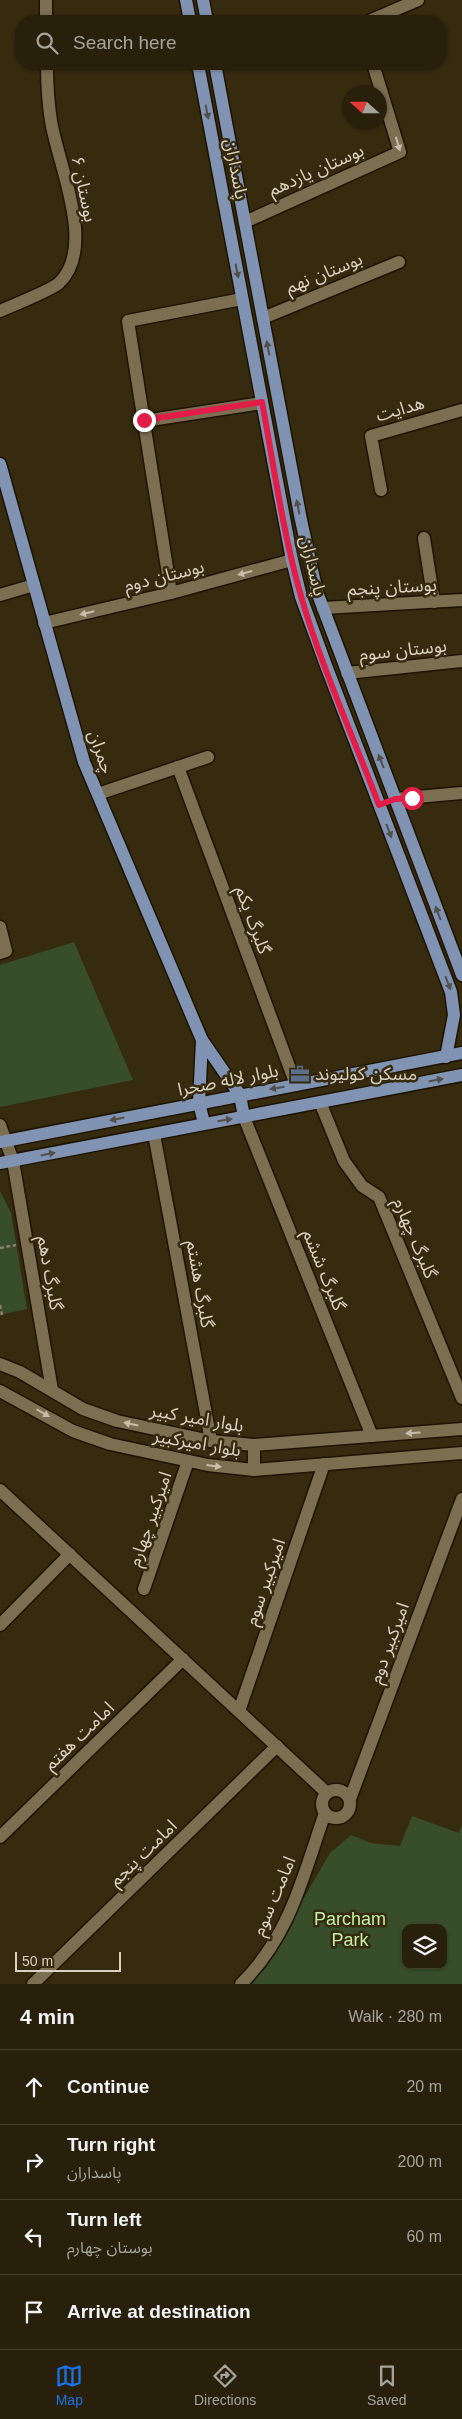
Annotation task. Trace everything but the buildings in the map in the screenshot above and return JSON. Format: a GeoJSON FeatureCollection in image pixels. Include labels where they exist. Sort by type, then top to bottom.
{"type":"FeatureCollection","features":[{"type":"Feature","properties":{"kind":"main road"},"geometry":{"type":"LineString","coordinates":[[186,0],[189,15]]}},
{"type":"Feature","properties":{"kind":"main road"},"geometry":{"type":"LineString","coordinates":[[203,0],[206,15]]}},
{"type":"Feature","properties":{"kind":"main road","name":"پاسداران"},"geometry":{"type":"LineString","coordinates":[[199,70],[292,560],[301,597],[451,992],[454,1015],[446,1057]]}},
{"type":"Feature","properties":{"kind":"main road","name":"پاسداران"},"geometry":{"type":"LineString","coordinates":[[216,70],[308,556],[323,608],[462,975]]}},
{"type":"Feature","properties":{"kind":"main road"},"geometry":{"type":"LineString","coordinates":[[228,225],[245,222]]}},
{"type":"Feature","properties":{"kind":"main road","name":"چمران"},"geometry":{"type":"LineString","coordinates":[[0,464],[84,762],[202,1040],[240,1094],[244,1117]]}},
{"type":"Feature","properties":{"kind":"main road"},"geometry":{"type":"LineString","coordinates":[[379,805],[395,799]]}},
{"type":"Feature","properties":{"kind":"main road","name":"چمران"},"geometry":{"type":"LineString","coordinates":[[202,1040],[199,1103],[204,1123]]}},
{"type":"Feature","properties":{"kind":"main road","name":"بلوار لاله صحرا"},"geometry":{"type":"LineString","coordinates":[[3,1141],[240,1094],[462,1053]]}},
{"type":"Feature","properties":{"kind":"main road"},"geometry":{"type":"LineString","coordinates":[[0,1163],[462,1075]]}},
{"type":"Feature","properties":{"kind":"street"},"geometry":{"type":"LineString","coordinates":[[46,0],[46,15]]}},
{"type":"Feature","properties":{"kind":"street"},"geometry":{"type":"LineString","coordinates":[[383,15],[418,0]]}},
{"type":"Feature","properties":{"kind":"street","name":"بوستان ۶"},"geometry":{"type":"LineString","coordinates":[[0,311],[59,284],[71,265],[76,240],[73,208],[51,121],[47,70]]}},
{"type":"Feature","properties":{"kind":"street","name":"بوستان یازدهم"},"geometry":{"type":"LineString","coordinates":[[245,222],[400,152],[374,70]]}},
{"type":"Feature","properties":{"kind":"street","name":"بوستان نهم"},"geometry":{"type":"LineString","coordinates":[[263,318],[399,262]]}},
{"type":"Feature","properties":{"kind":"street"},"geometry":{"type":"LineString","coordinates":[[171,593],[128,321],[242,299]]}},
{"type":"Feature","properties":{"kind":"street"},"geometry":{"type":"LineString","coordinates":[[144,420],[262,402]]}},
{"type":"Feature","properties":{"kind":"street","name":"هدایت"},"geometry":{"type":"LineString","coordinates":[[381,490],[371,436],[462,410]]}},
{"type":"Feature","properties":{"kind":"street"},"geometry":{"type":"LineString","coordinates":[[424,538],[434,602]]}},
{"type":"Feature","properties":{"kind":"street","name":"بوستان دوم"},"geometry":{"type":"LineString","coordinates":[[44,623],[171,593],[292,560]]}},
{"type":"Feature","properties":{"kind":"street"},"geometry":{"type":"LineString","coordinates":[[0,594],[34,585]]}},
{"type":"Feature","properties":{"kind":"street","name":"بوستان پنجم"},"geometry":{"type":"LineString","coordinates":[[323,608],[462,600]]}},
{"type":"Feature","properties":{"kind":"street","name":"بوستان سوم"},"geometry":{"type":"LineString","coordinates":[[347,673],[462,661]]}},
{"type":"Feature","properties":{"kind":"street"},"geometry":{"type":"LineString","coordinates":[[98,794],[208,757]]}},
{"type":"Feature","properties":{"kind":"street","name":"گلبرگ یکم"},"geometry":{"type":"LineString","coordinates":[[178,767],[296,1085]]}},
{"type":"Feature","properties":{"kind":"street"},"geometry":{"type":"LineString","coordinates":[[395,799],[462,793]]}},
{"type":"Feature","properties":{"kind":"street"},"geometry":{"type":"LineString","coordinates":[[0,927],[6,951],[0,953]]}},
{"type":"Feature","properties":{"kind":"street","name":"گلبرگ چهارم"},"geometry":{"type":"LineString","coordinates":[[320,1102],[344,1161],[362,1186],[379,1197],[462,1398]]}},
{"type":"Feature","properties":{"kind":"street","name":"گلبرگ ششم"},"geometry":{"type":"LineString","coordinates":[[244,1117],[372,1436]]}},
{"type":"Feature","properties":{"kind":"street","name":"گلبرگ دهم"},"geometry":{"type":"LineString","coordinates":[[0,1125],[3,1141],[13,1161],[52,1390]]}},
{"type":"Feature","properties":{"kind":"street","name":"گلبرگ هشتم"},"geometry":{"type":"LineString","coordinates":[[154,1134],[211,1441]]}},
{"type":"Feature","properties":{"kind":"street","name":"بلوار امیر کبیر"},"geometry":{"type":"LineString","coordinates":[[0,1364],[20,1372],[83,1409],[117,1421],[211,1441],[254,1445],[462,1429]]}},
{"type":"Feature","properties":{"kind":"street"},"geometry":{"type":"LineString","coordinates":[[0,1404],[4,1392]]}},
{"type":"Feature","properties":{"kind":"street","name":"بلوار امیرکبیر"},"geometry":{"type":"LineString","coordinates":[[4,1392],[73,1431],[110,1444],[188,1461],[254,1470],[462,1453]]}},
{"type":"Feature","properties":{"kind":"street"},"geometry":{"type":"LineString","coordinates":[[254,1445],[254,1470]]}},
{"type":"Feature","properties":{"kind":"street","name":"امیرکبیر چهارم"},"geometry":{"type":"LineString","coordinates":[[144,1589],[188,1461]]}},
{"type":"Feature","properties":{"kind":"street","name":"امیرکبیر سوم"},"geometry":{"type":"LineString","coordinates":[[239,1712],[324,1464]]}},
{"type":"Feature","properties":{"kind":"street"},"geometry":{"type":"LineString","coordinates":[[0,1490],[327,1793]]}},
{"type":"Feature","properties":{"kind":"street","name":"امیرکبیر دوم"},"geometry":{"type":"LineString","coordinates":[[350,1799],[462,1499]]}},
{"type":"Feature","properties":{"kind":"street"},"geometry":{"type":"LineString","coordinates":[[0,1625],[70,1554]]}},
{"type":"Feature","properties":{"kind":"street","name":"امامت هفتم"},"geometry":{"type":"LineString","coordinates":[[0,1837],[183,1659]]}},
{"type":"Feature","properties":{"kind":"street","name":"امامت پنجم"},"geometry":{"type":"LineString","coordinates":[[34,1984],[277,1746]]}},
{"type":"Feature","properties":{"kind":"street"},"geometry":{"type":"LineString","coordinates":[[340,1790],[350,1799],[350,1809],[343,1816],[334,1818],[325,1813],[322,1800],[327,1793],[340,1790]]}},
{"type":"Feature","properties":{"kind":"street","name":"امامت سوم"},"geometry":{"type":"LineString","coordinates":[[241,1984],[257,1968],[274,1945],[288,1919],[325,1813]]}},
{"type":"Feature","properties":{"kind":"path"},"geometry":{"type":"LineString","coordinates":[[0,1305],[2,1315]]}},
{"type":"Feature","properties":{"kind":"green space"},"geometry":{"type":"Polygon","coordinates":[[[74,942],[133,1080],[0,1107],[0,965],[74,942]]]}},
{"type":"Feature","properties":{"kind":"green space"},"geometry":{"type":"Polygon","coordinates":[[[0,1191],[11,1213],[27,1309],[0,1315],[0,1191]]]}},
{"type":"Feature","properties":{"kind":"green space","name":"Parcham Park"},"geometry":{"type":"Polygon","coordinates":[[[412,1816],[459,1833],[462,1824],[462,1984],[250,1984],[266,1963],[330,1853],[351,1835],[371,1843],[400,1846],[412,1816]]]}},
{"type":"Feature","properties":{"kind":"place","name":"مسکن کولیوند"},"geometry":{"type":"Point","coordinates":[300,1074]}},
{"type":"Feature","properties":{"kind":"route"},"geometry":{"type":"LineString","coordinates":[[144,420],[262,402],[284,523],[301,597],[333,685],[379,805],[395,799],[412,798]]}}]}
